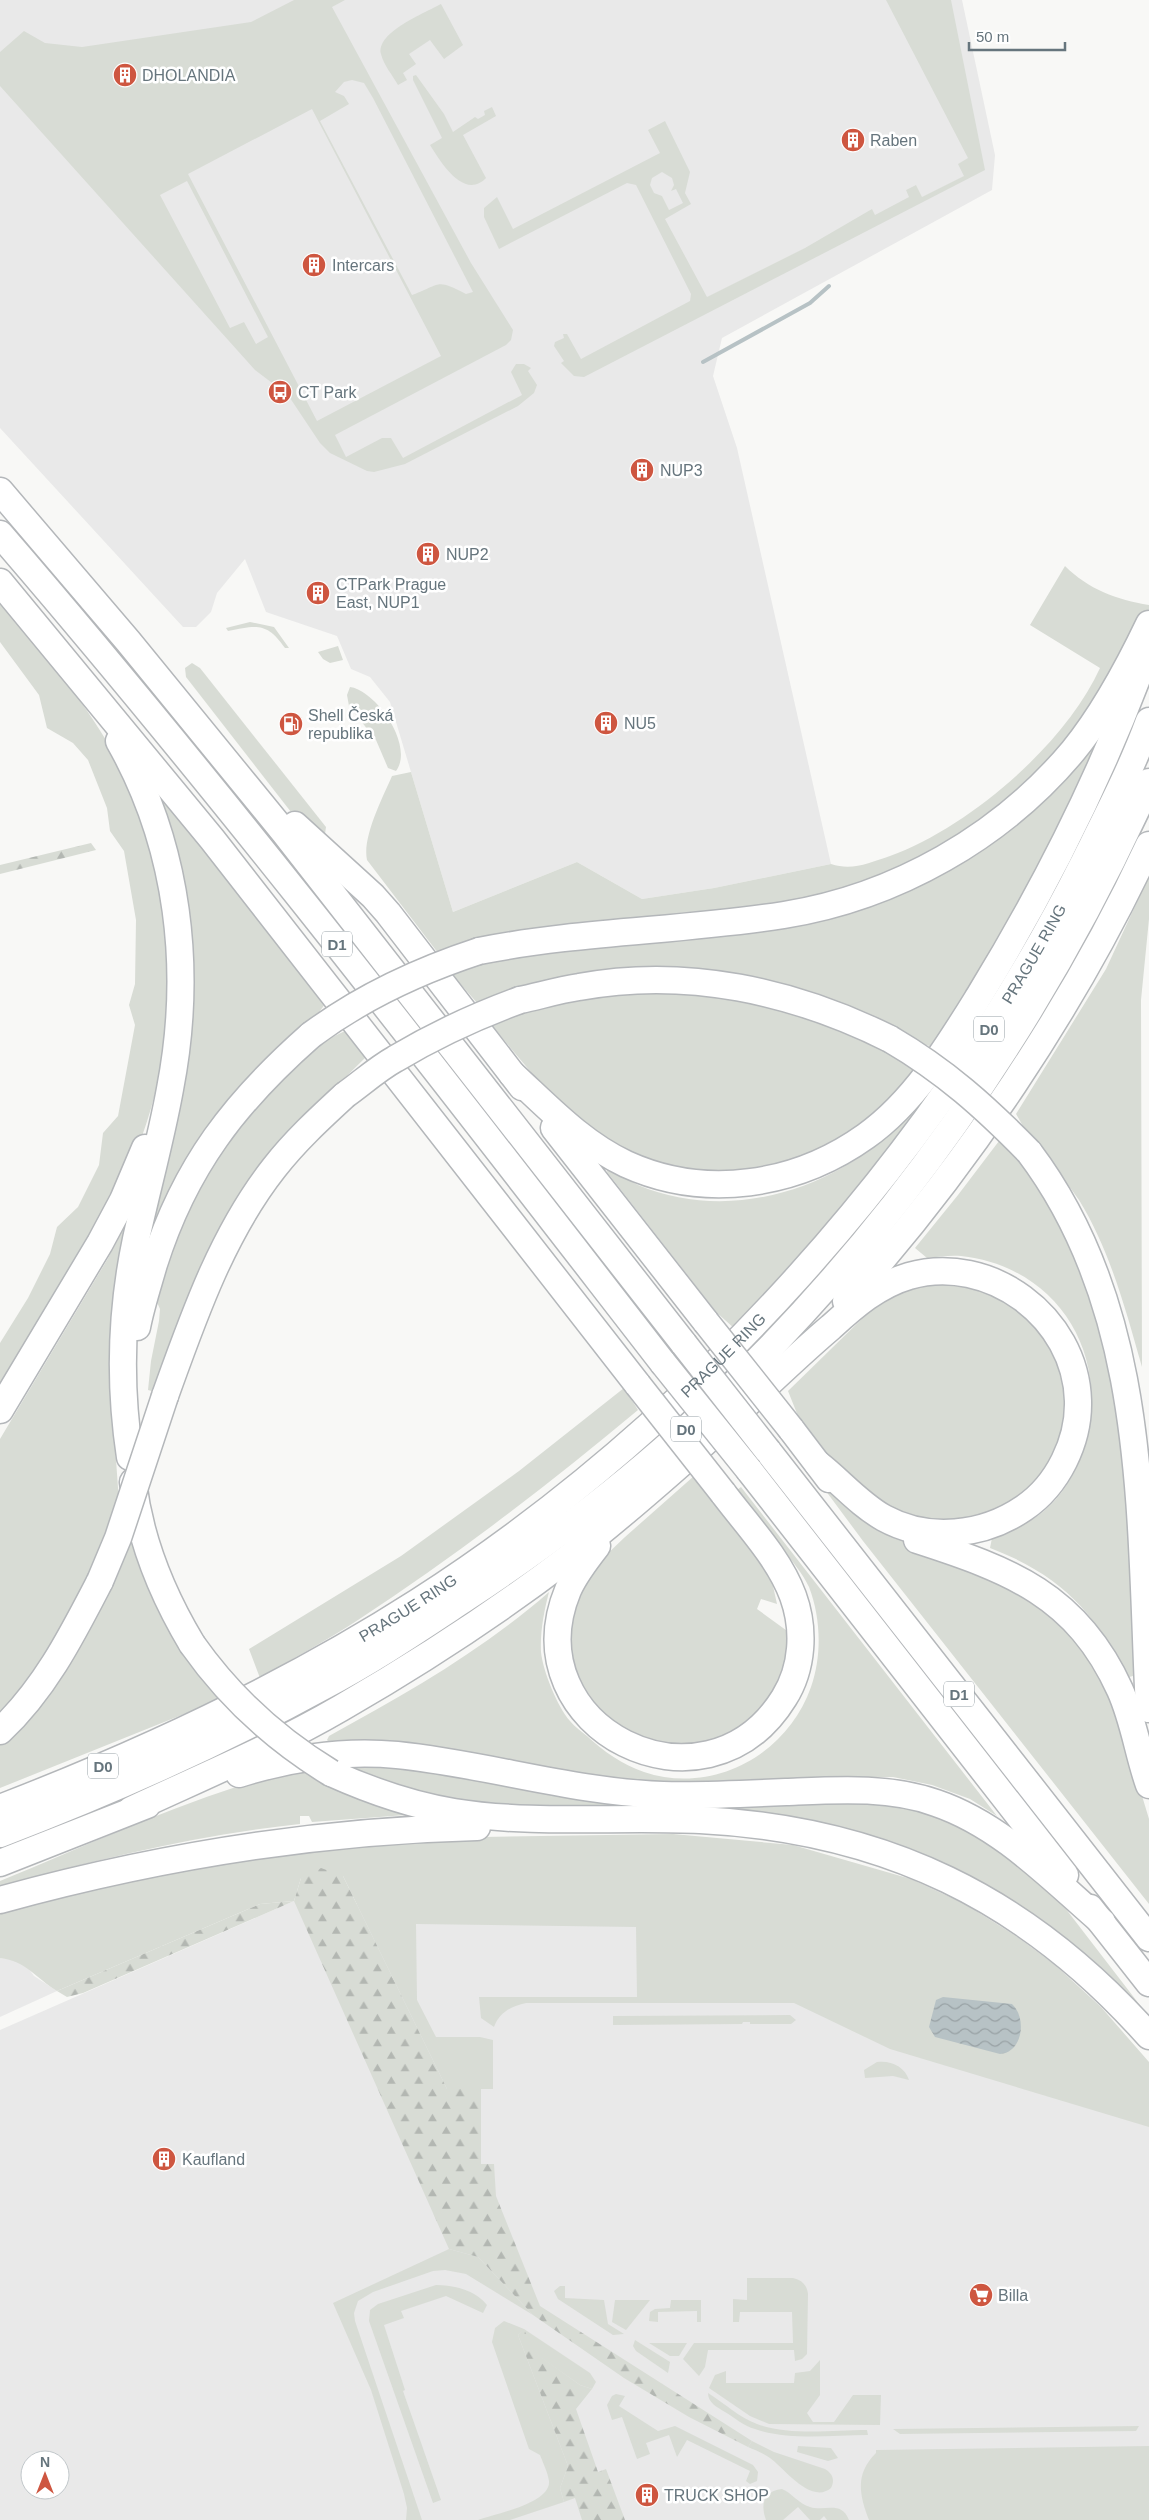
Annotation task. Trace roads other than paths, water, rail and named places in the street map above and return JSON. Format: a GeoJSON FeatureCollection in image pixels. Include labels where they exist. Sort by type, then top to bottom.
{"type":"FeatureCollection","features":[{"type":"Feature","properties":{"kind":"highway","name":"D1"},"geometry":{"type":"LineString","coordinates":[[0,491],[128,641],[290,839],[1149,1938]]}},
{"type":"Feature","properties":{"kind":"highway","name":"D1"},"geometry":{"type":"LineString","coordinates":[[0,534],[156,717],[371,987],[1149,1983]]}},
{"type":"Feature","properties":{"kind":"highway"},"geometry":{"type":"LineString","coordinates":[[0,582],[212,839],[723,1493],[788,1586],[800,1624],[800,1653],[793,1681],[770,1718],[742,1740],[708,1754],[664,1757],[622,1744],[598,1727],[578,1704],[565,1677],[560,1655],[558,1632],[563,1603],[578,1571],[617,1520]]}},
{"type":"Feature","properties":{"kind":"highway"},"geometry":{"type":"LineString","coordinates":[[130,1457],[128,1400],[130,1366],[138,1319],[162,1239],[175,1205],[200,1160],[243,1100],[271,1070],[311,1035],[387,987],[416,973],[479,951],[546,939],[786,915],[863,894],[930,866],[993,827],[1024,802],[1048,779],[1092,725],[1124,673],[1149,624]]}},
{"type":"Feature","properties":{"kind":"highway"},"geometry":{"type":"LineString","coordinates":[[512,1074],[589,1143],[607,1154],[647,1172],[689,1182],[732,1184],[774,1179],[812,1166],[867,1136],[899,1107],[954,1037],[1016,936],[1062,848],[1106,756],[1149,646]]}},
{"type":"Feature","properties":{"kind":"highway"},"geometry":{"type":"LineString","coordinates":[[80,679],[120,743],[153,815],[168,864],[180,945],[180,1005],[171,1088],[136,1241],[124,1324],[126,1430],[139,1516],[147,1551],[168,1602],[192,1644],[225,1688],[264,1726],[285,1743],[331,1773],[388,1797],[454,1812],[516,1819],[699,1820],[761,1825],[826,1836],[862,1845],[920,1866],[970,1890],[1038,1932],[1093,1978],[1149,2036]]}},
{"type":"Feature","properties":{"kind":"highway","name":"PRAGUE RING"},"geometry":{"type":"LineString","coordinates":[[0,1808],[66,1782],[206,1721],[364,1635],[419,1601],[491,1552],[596,1471],[678,1399],[781,1294],[856,1209],[945,1096],[1051,928],[1109,812],[1149,721]]}},
{"type":"Feature","properties":{"kind":"highway"},"geometry":{"type":"LineString","coordinates":[[225,760],[373,896],[791,1430],[856,1508],[879,1523],[915,1540],[1006,1572],[1028,1584],[1064,1612],[1083,1631],[1098,1651],[1120,1691],[1130,1716],[1140,1759],[1149,1785]]}},
{"type":"Feature","properties":{"kind":"highway","name":"PRAGUE RING"},"geometry":{"type":"LineString","coordinates":[[0,1834],[76,1805],[217,1742],[333,1681],[423,1627],[509,1569],[617,1487],[693,1423],[809,1306],[881,1220],[964,1112],[1071,940],[1149,782]]}},
{"type":"Feature","properties":{"kind":"highway"},"geometry":{"type":"LineString","coordinates":[[793,1359],[872,1270],[958,1163],[1004,1098],[1096,948],[1149,846]]}},
{"type":"Feature","properties":{"kind":"highway"},"geometry":{"type":"LineString","coordinates":[[0,1731],[38,1689],[66,1645],[100,1581],[118,1538],[165,1396],[204,1295],[242,1214],[274,1168],[312,1125],[345,1095],[393,1060],[465,1020],[520,1000],[580,986],[627,981],[665,980],[728,985],[766,992],[825,1010],[890,1039],[924,1059],[986,1108],[1029,1152],[1062,1196],[1082,1230],[1102,1271],[1116,1309],[1125,1342],[1138,1411],[1149,1709]]}},
{"type":"Feature","properties":{"kind":"highway"},"geometry":{"type":"LineString","coordinates":[[0,1410],[123,1200],[157,1115],[177,1042]]}},
{"type":"Feature","properties":{"kind":"highway"},"geometry":{"type":"LineString","coordinates":[[131,1810],[262,1749],[339,1709],[443,1646],[525,1590],[617,1520],[712,1436],[793,1359],[857,1304],[887,1285],[908,1276],[950,1271],[992,1280],[1013,1289],[1030,1304],[1061,1340],[1076,1380],[1078,1403],[1076,1425],[1070,1447],[1061,1468],[1045,1489],[1026,1507],[1003,1520],[977,1530],[942,1534],[913,1529],[884,1518],[861,1502],[818,1464]]}},
{"type":"Feature","properties":{"kind":"highway"},"geometry":{"type":"LineString","coordinates":[[1144,1536],[1149,1433]]}},
{"type":"Feature","properties":{"kind":"highway"},"geometry":{"type":"LineString","coordinates":[[0,1862],[131,1810],[224,1779],[282,1762],[322,1756],[362,1754],[432,1760],[600,1789],[661,1795],[864,1790],[934,1802],[962,1814],[1013,1845],[1102,1922]]}},
{"type":"Feature","properties":{"kind":"highway"},"geometry":{"type":"LineString","coordinates":[[0,1900],[114,1870],[284,1841],[394,1830],[510,1826],[625,1819]]}},
{"type":"Feature","properties":{"kind":"water"},"geometry":{"type":"Polygon","coordinates":[[[943,1997],[1012,2004],[1020,2017],[1021,2025],[1018,2041],[1008,2052],[1000,2054],[935,2037],[929,2027],[936,2000],[943,1997]]]}},
{"type":"Feature","properties":{"kind":"waterway"},"geometry":{"type":"LineString","coordinates":[[703,362],[810,303],[829,286]]}},
{"type":"Feature","properties":{"kind":"place","name":"DHOLANDIA"},"geometry":{"type":"Point","coordinates":[125,75]}},
{"type":"Feature","properties":{"kind":"place","name":"Raben"},"geometry":{"type":"Point","coordinates":[853,140]}},
{"type":"Feature","properties":{"kind":"place","name":"Intercars"},"geometry":{"type":"Point","coordinates":[314,265]}},
{"type":"Feature","properties":{"kind":"place","name":"CT Park"},"geometry":{"type":"Point","coordinates":[280,392]}},
{"type":"Feature","properties":{"kind":"place","name":"NUP3"},"geometry":{"type":"Point","coordinates":[642,470]}},
{"type":"Feature","properties":{"kind":"place","name":"NUP2"},"geometry":{"type":"Point","coordinates":[428,554]}},
{"type":"Feature","properties":{"kind":"place","name":"CTPark Prague East, NUP1"},"geometry":{"type":"Point","coordinates":[318,593]}},
{"type":"Feature","properties":{"kind":"place","name":"NU5"},"geometry":{"type":"Point","coordinates":[606,723]}},
{"type":"Feature","properties":{"kind":"place","name":"Shell Česká republika"},"geometry":{"type":"Point","coordinates":[291,724]}},
{"type":"Feature","properties":{"kind":"place","name":"Kaufland"},"geometry":{"type":"Point","coordinates":[164,2159]}},
{"type":"Feature","properties":{"kind":"place","name":"Billa"},"geometry":{"type":"Point","coordinates":[981,2295]}},
{"type":"Feature","properties":{"kind":"place","name":"TRUCK SHOP"},"geometry":{"type":"Point","coordinates":[647,2495]}}]}
